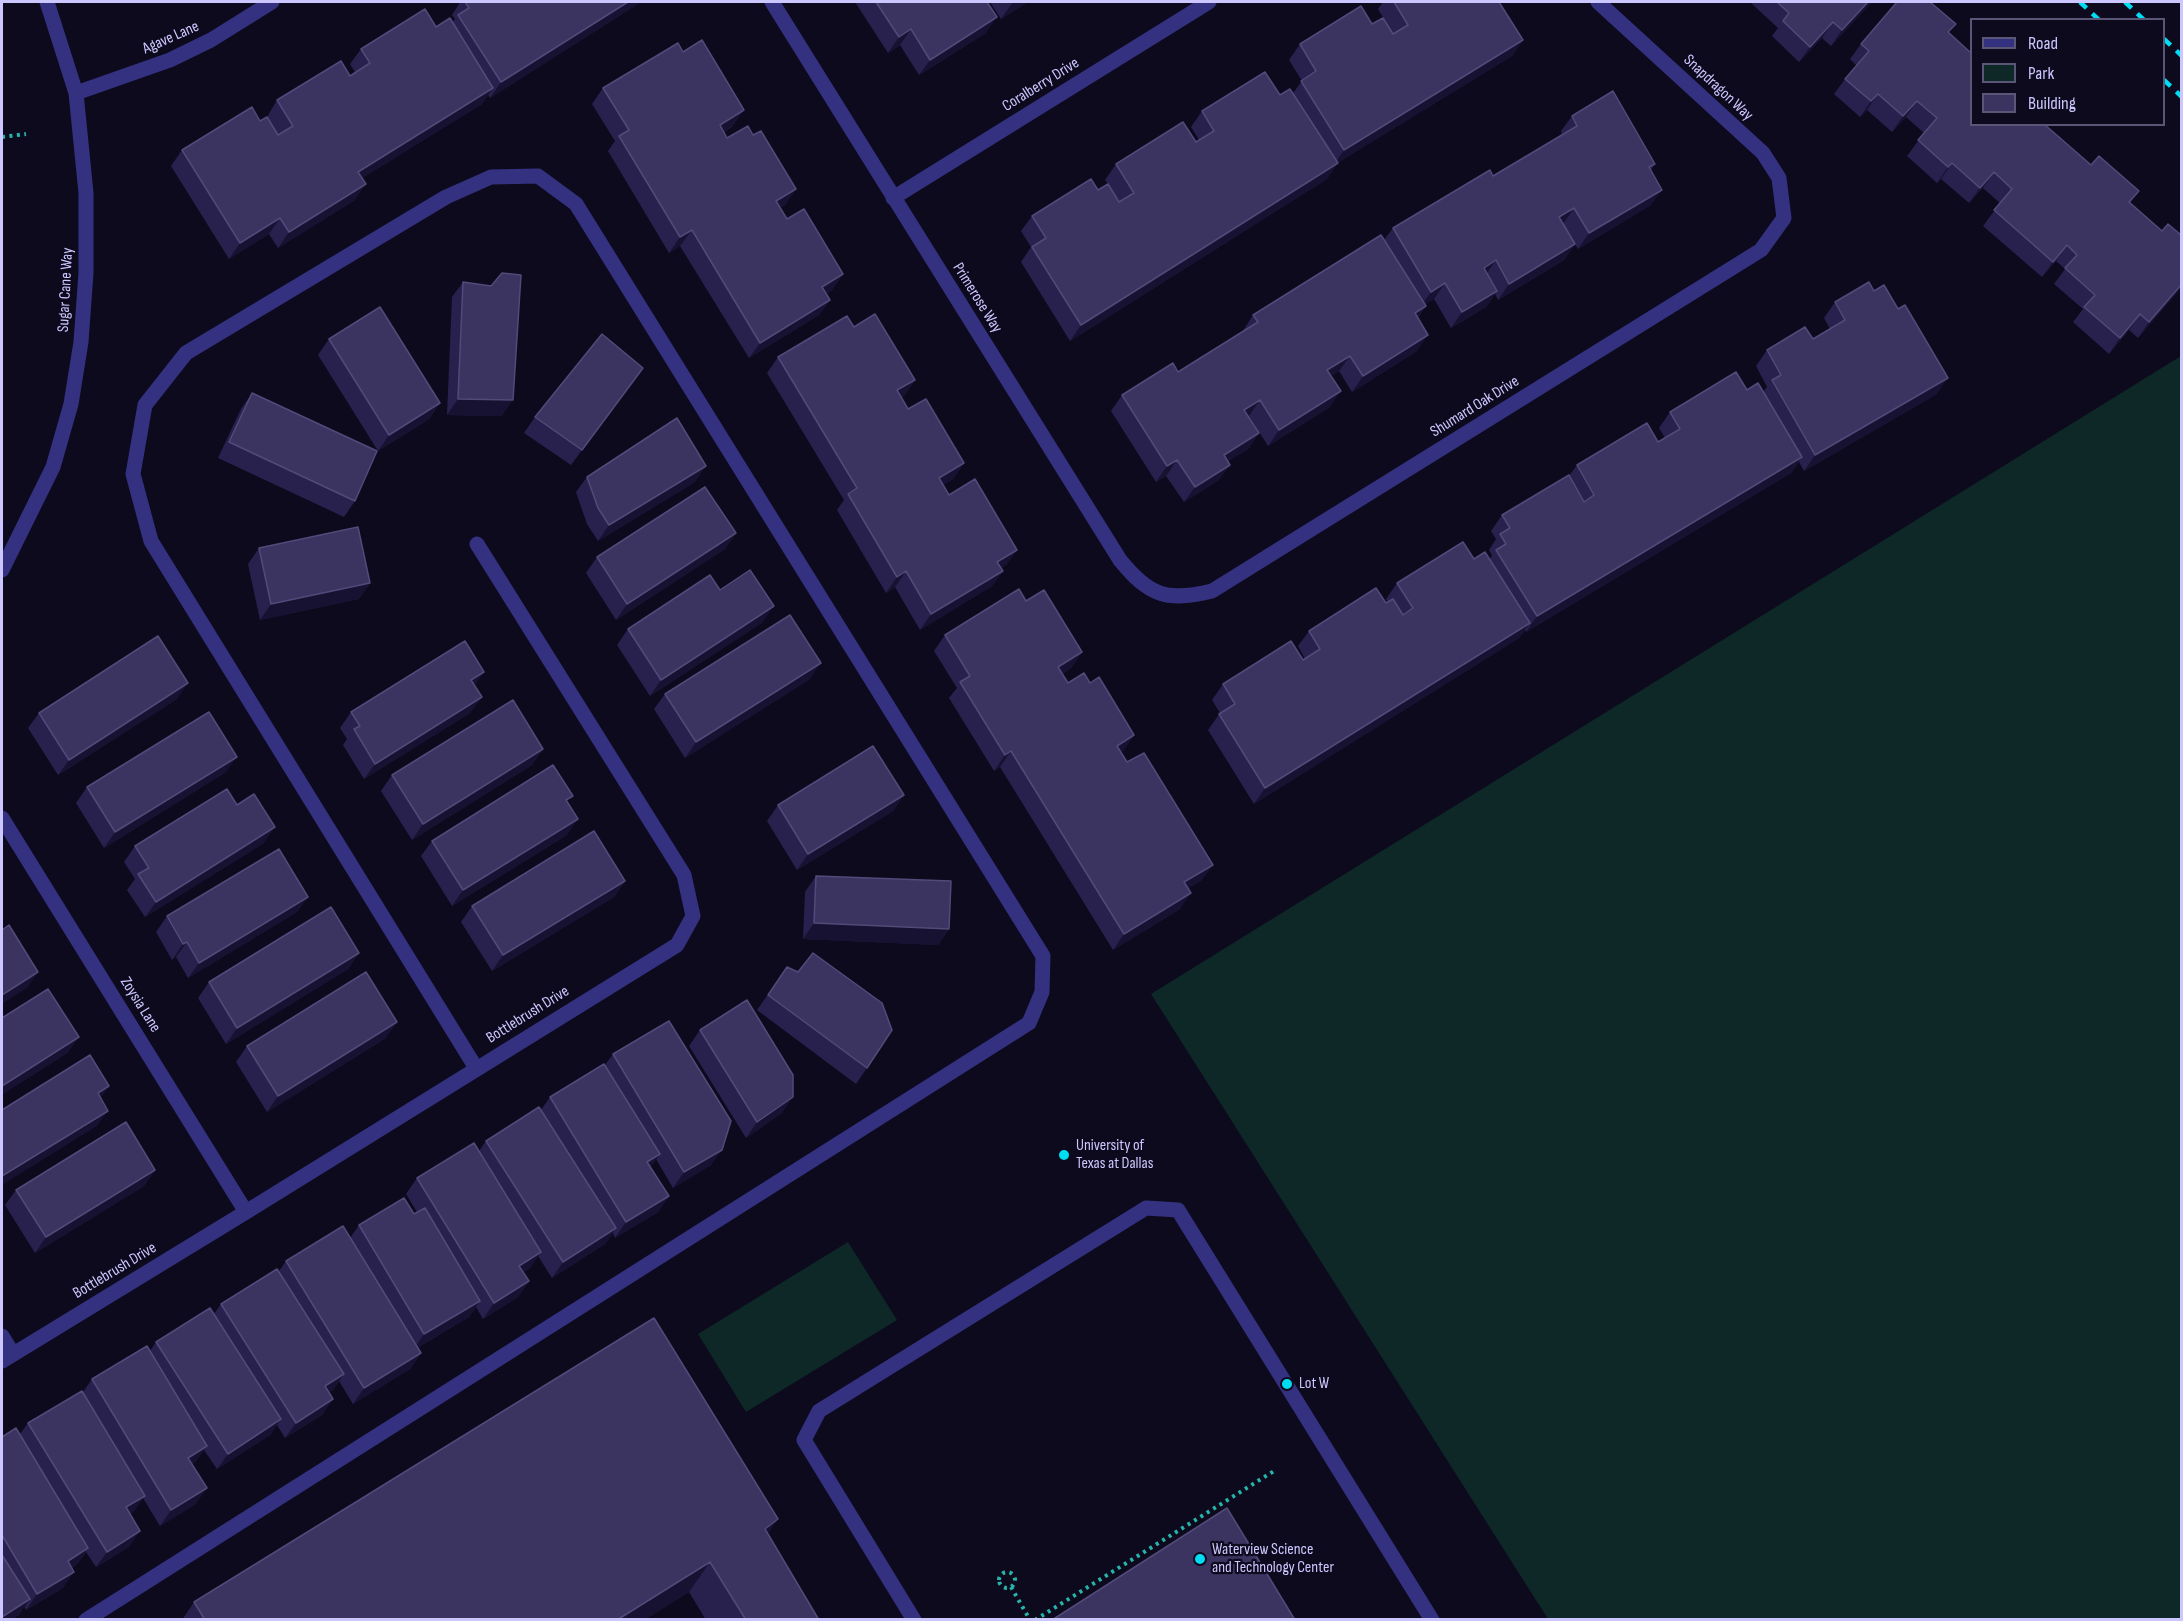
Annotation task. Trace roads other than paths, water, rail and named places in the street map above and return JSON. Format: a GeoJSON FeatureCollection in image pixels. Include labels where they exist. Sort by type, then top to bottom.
{"type":"FeatureCollection","features":[{"type":"Feature","properties":{"kind":"street","name":"Sugar Cane Way"},"geometry":{"type":"LineString","coordinates":[[2,570],[53,467],[71,404],[81,342],[86,273],[86,193],[76,93],[47,2]]}},
{"type":"Feature","properties":{"kind":"street","name":"Agave Lane"},"geometry":{"type":"LineString","coordinates":[[76,93],[170,60],[211,40],[272,2]]}},
{"type":"Feature","properties":{"kind":"street","name":"Primerose Way"},"geometry":{"type":"LineString","coordinates":[[772,2],[1120,560],[1137,582],[1168,597]]}},
{"type":"Feature","properties":{"kind":"street","name":"Coralberry Drive"},"geometry":{"type":"LineString","coordinates":[[893,198],[1209,2]]}},
{"type":"Feature","properties":{"kind":"street","name":"Snapdragon Way"},"geometry":{"type":"LineString","coordinates":[[1598,2],[1763,153],[1779,178],[1784,218]]}},
{"type":"Feature","properties":{"kind":"street"},"geometry":{"type":"LineString","coordinates":[[86,1620],[1029,1023],[1042,992],[1043,956],[576,204],[538,176],[491,177],[446,197],[186,353],[145,405],[133,474],[151,541],[476,1068]]}},
{"type":"Feature","properties":{"kind":"street","name":"Shumard Oak Drive"},"geometry":{"type":"LineString","coordinates":[[1168,597],[1188,597],[1212,591],[1761,250],[1784,218]]}},
{"type":"Feature","properties":{"kind":"street","name":"Bottlebrush Drive"},"geometry":{"type":"LineString","coordinates":[[7,1358],[677,945],[693,916],[684,875],[477,544]]}},
{"type":"Feature","properties":{"kind":"street","name":"Zoysia Lane"},"geometry":{"type":"LineString","coordinates":[[2,818],[246,1212]]}},
{"type":"Feature","properties":{"kind":"street"},"geometry":{"type":"LineString","coordinates":[[914,1620],[804,1440],[819,1412],[1146,1208],[1178,1210],[1432,1620]]}},
{"type":"Feature","properties":{"kind":"street"},"geometry":{"type":"LineString","coordinates":[[2,1336],[7,1358]]}},
{"type":"Feature","properties":{"kind":"railway"},"geometry":{"type":"LineString","coordinates":[[2080,2],[2097,18]]}},
{"type":"Feature","properties":{"kind":"railway"},"geometry":{"type":"LineString","coordinates":[[2125,2],[2142,18]]}},
{"type":"Feature","properties":{"kind":"railway"},"geometry":{"type":"LineString","coordinates":[[2165,40],[2182,56]]}},
{"type":"Feature","properties":{"kind":"railway"},"geometry":{"type":"LineString","coordinates":[[2165,81],[2182,97]]}},
{"type":"Feature","properties":{"kind":"place","name":"University of Texas at Dallas"},"geometry":{"type":"Point","coordinates":[1064,1155]}},
{"type":"Feature","properties":{"kind":"place","name":"Lot W"},"geometry":{"type":"Point","coordinates":[1287,1384]}},
{"type":"Feature","properties":{"kind":"place","name":"Waterview Science and Technology Center"},"geometry":{"type":"Point","coordinates":[1200,1559]}}]}
